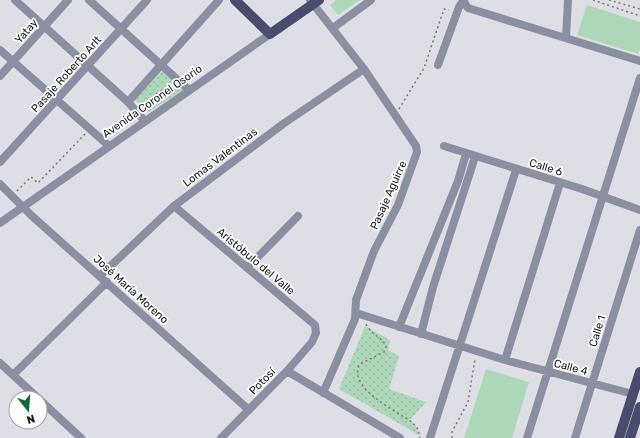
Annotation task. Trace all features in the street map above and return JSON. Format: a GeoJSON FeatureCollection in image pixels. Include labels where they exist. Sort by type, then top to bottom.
{"type":"FeatureCollection","features":[{"type":"Feature","properties":{"kind":"main road"},"geometry":{"type":"LineString","coordinates":[[235,0],[270,34]]}},
{"type":"Feature","properties":{"kind":"main road","name":"Avenida Coronel Osorio"},"geometry":{"type":"LineString","coordinates":[[270,34],[314,1]]}},
{"type":"Feature","properties":{"kind":"main road"},"geometry":{"type":"LineString","coordinates":[[619,438],[640,372]]}},
{"type":"Feature","properties":{"kind":"main road"},"geometry":{"type":"LineString","coordinates":[[630,438],[640,407]]}},
{"type":"Feature","properties":{"kind":"street"},"geometry":{"type":"LineString","coordinates":[[15,0],[133,107],[144,120]]}},
{"type":"Feature","properties":{"kind":"street","name":"Yatay"},"geometry":{"type":"LineString","coordinates":[[0,76],[68,0]]}},
{"type":"Feature","properties":{"kind":"street"},"geometry":{"type":"LineString","coordinates":[[90,0],[186,87]]}},
{"type":"Feature","properties":{"kind":"street","name":"Pasaje Roberto Arlt"},"geometry":{"type":"LineString","coordinates":[[0,162],[147,0]]}},
{"type":"Feature","properties":{"kind":"street"},"geometry":{"type":"LineString","coordinates":[[133,107],[162,64],[219,0]]}},
{"type":"Feature","properties":{"kind":"street"},"geometry":{"type":"LineString","coordinates":[[333,28],[371,0]]}},
{"type":"Feature","properties":{"kind":"street"},"geometry":{"type":"LineString","coordinates":[[566,38],[568,0]]}},
{"type":"Feature","properties":{"kind":"street","name":"Pasaje Aguirre"},"geometry":{"type":"LineString","coordinates":[[314,1],[364,69],[416,146],[417,156],[398,205],[374,251],[356,300],[356,312],[323,393]]}},
{"type":"Feature","properties":{"kind":"street"},"geometry":{"type":"LineString","coordinates":[[438,65],[457,12],[463,1],[468,8],[640,61]]}},
{"type":"Feature","properties":{"kind":"street","name":"Avenida Coronel Osorio"},"geometry":{"type":"LineString","coordinates":[[0,223],[144,120],[186,87],[270,34]]}},
{"type":"Feature","properties":{"kind":"street"},"geometry":{"type":"LineString","coordinates":[[0,50],[108,145]]}},
{"type":"Feature","properties":{"kind":"street","name":"Lomas Valentinas"},"geometry":{"type":"LineString","coordinates":[[100,276],[174,206],[283,124],[364,69]]}},
{"type":"Feature","properties":{"kind":"street"},"geometry":{"type":"LineString","coordinates":[[527,438],[640,78]]}},
{"type":"Feature","properties":{"kind":"street","name":"Calle 6"},"geometry":{"type":"LineString","coordinates":[[444,146],[516,170],[582,189],[603,198],[640,210]]}},
{"type":"Feature","properties":{"kind":"street"},"geometry":{"type":"LineString","coordinates":[[399,327],[458,181],[466,154]]}},
{"type":"Feature","properties":{"kind":"street"},"geometry":{"type":"LineString","coordinates":[[421,334],[433,287],[474,156]]}},
{"type":"Feature","properties":{"kind":"street"},"geometry":{"type":"LineString","coordinates":[[430,438],[516,170]]}},
{"type":"Feature","properties":{"kind":"street"},"geometry":{"type":"LineString","coordinates":[[505,360],[560,183]]}},
{"type":"Feature","properties":{"kind":"street","name":"José María Moreno"},"geometry":{"type":"LineString","coordinates":[[0,184],[23,207],[249,410]]}},
{"type":"Feature","properties":{"kind":"street","name":"Aristóbulo del Valle"},"geometry":{"type":"LineString","coordinates":[[174,206],[315,325],[315,337]]}},
{"type":"Feature","properties":{"kind":"street"},"geometry":{"type":"LineString","coordinates":[[247,268],[298,216]]}},
{"type":"Feature","properties":{"kind":"street","name":"Calle 1"},"geometry":{"type":"LineString","coordinates":[[576,438],[640,230]]}},
{"type":"Feature","properties":{"kind":"street"},"geometry":{"type":"LineString","coordinates":[[13,375],[107,282]]}},
{"type":"Feature","properties":{"kind":"street","name":"Calle 4"},"geometry":{"type":"LineString","coordinates":[[356,312],[505,360],[633,394]]}},
{"type":"Feature","properties":{"kind":"street","name":"Potosí"},"geometry":{"type":"LineString","coordinates":[[221,438],[287,370],[315,337]]}},
{"type":"Feature","properties":{"kind":"street"},"geometry":{"type":"LineString","coordinates":[[0,363],[29,390]]}},
{"type":"Feature","properties":{"kind":"street"},"geometry":{"type":"LineString","coordinates":[[287,370],[400,438]]}},
{"type":"Feature","properties":{"kind":"street"},"geometry":{"type":"LineString","coordinates":[[48,407],[81,438]]}},
{"type":"Feature","properties":{"kind":"path"},"geometry":{"type":"LineString","coordinates":[[593,0],[640,16]]}},
{"type":"Feature","properties":{"kind":"path"},"geometry":{"type":"LineString","coordinates":[[609,0],[640,10]]}},
{"type":"Feature","properties":{"kind":"path"},"geometry":{"type":"LineString","coordinates":[[395,116],[424,68],[444,9],[457,12]]}},
{"type":"Feature","properties":{"kind":"path"},"geometry":{"type":"LineString","coordinates":[[100,138],[129,117],[133,107],[149,104],[158,92],[186,87]]}},
{"type":"Feature","properties":{"kind":"path"},"geometry":{"type":"LineString","coordinates":[[12,196],[31,177],[38,184],[89,129]]}},
{"type":"Feature","properties":{"kind":"path"},"geometry":{"type":"LineString","coordinates":[[366,316],[368,329],[374,336],[384,342],[386,348],[384,352],[366,359],[360,364],[357,372],[359,382],[368,392],[412,422],[418,429],[420,438]]}},
{"type":"Feature","properties":{"kind":"path"},"geometry":{"type":"LineString","coordinates":[[452,438],[452,432],[468,402],[477,351]]}},
{"type":"Feature","properties":{"kind":"green space"},"geometry":{"type":"Polygon","coordinates":[[[336,0],[360,0],[338,15],[330,5],[336,0]]]}},
{"type":"Feature","properties":{"kind":"green space"},"geometry":{"type":"Polygon","coordinates":[[[587,5],[640,22],[640,49],[638,54],[577,35],[587,5]]]}},
{"type":"Feature","properties":{"kind":"green space"},"geometry":{"type":"Polygon","coordinates":[[[162,71],[183,90],[149,112],[135,100],[162,71]]]}},
{"type":"Feature","properties":{"kind":"green space"},"geometry":{"type":"Polygon","coordinates":[[[365,326],[390,340],[388,350],[399,356],[389,389],[426,402],[410,420],[416,426],[419,435],[339,389],[365,326]]]}},
{"type":"Feature","properties":{"kind":"green space"},"geometry":{"type":"Polygon","coordinates":[[[486,369],[529,382],[512,438],[464,438],[486,369]]]}}]}
